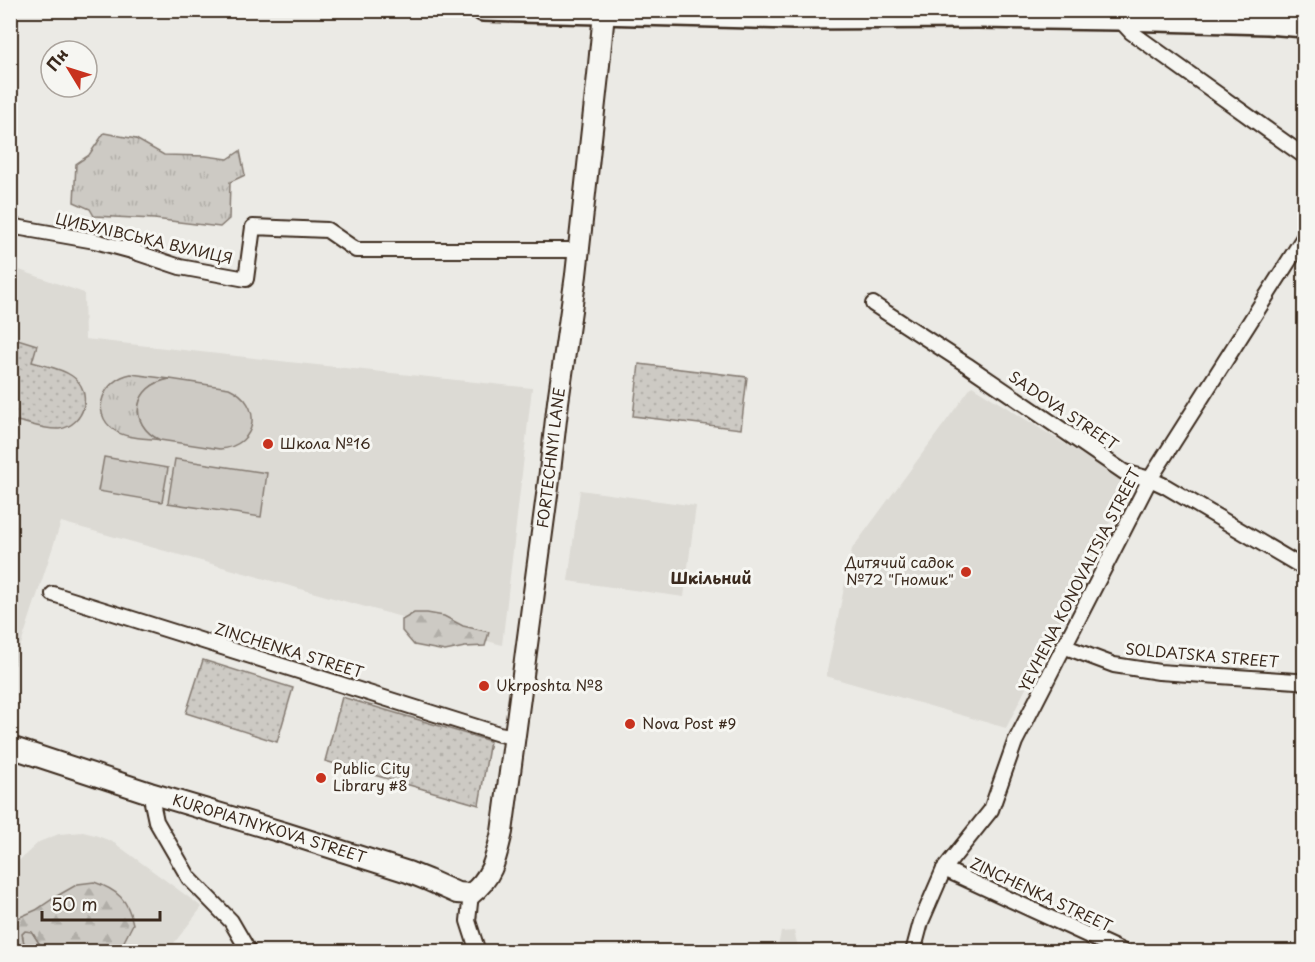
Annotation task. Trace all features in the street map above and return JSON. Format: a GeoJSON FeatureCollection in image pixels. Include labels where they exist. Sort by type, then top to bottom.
{"type":"FeatureCollection","features":[{"type":"Feature","properties":{"kind":"main road"},"geometry":{"type":"LineString","coordinates":[[483,10],[1119,19],[1269,17],[1305,26]]}},
{"type":"Feature","properties":{"kind":"street","name":"FORTECHNYI LANE"},"geometry":{"type":"LineString","coordinates":[[471,894],[481,887],[494,865],[502,832],[579,250],[604,13]]}},
{"type":"Feature","properties":{"kind":"street"},"geometry":{"type":"LineString","coordinates":[[1119,19],[1131,32],[1305,156]]}},
{"type":"Feature","properties":{"kind":"street","name":"ЦИБУЛІВСЬКА ВУЛИЦЯ"},"geometry":{"type":"LineString","coordinates":[[10,226],[95,241],[180,267],[246,279],[253,227],[327,230],[356,250],[579,250]]}},
{"type":"Feature","properties":{"kind":"street","name":"YEVHENA KONOVALTSIA STREET"},"geometry":{"type":"LineString","coordinates":[[913,951],[921,922],[944,869],[991,810],[1015,742],[1150,479],[1305,237]]}},
{"type":"Feature","properties":{"kind":"street","name":"SADOVA STREET"},"geometry":{"type":"LineString","coordinates":[[873,303],[1124,472],[1165,486],[1305,568]]}},
{"type":"Feature","properties":{"kind":"street","name":"ZINCHENKA STREET"},"geometry":{"type":"LineString","coordinates":[[53,594],[499,734],[515,737]]}},
{"type":"Feature","properties":{"kind":"street","name":"SOLDATSKA STREET"},"geometry":{"type":"LineString","coordinates":[[1064,646],[1114,665],[1159,672],[1305,682]]}},
{"type":"Feature","properties":{"kind":"street","name":"KUROPIATNYKOVA STREET"},"geometry":{"type":"LineString","coordinates":[[10,747],[150,793],[408,872],[457,893],[471,894]]}},
{"type":"Feature","properties":{"kind":"street"},"geometry":{"type":"LineString","coordinates":[[150,793],[156,821],[189,878],[231,921],[249,951]]}},
{"type":"Feature","properties":{"kind":"street","name":"ZINCHENKA STREET"},"geometry":{"type":"LineString","coordinates":[[944,869],[1124,951]]}},
{"type":"Feature","properties":{"kind":"street"},"geometry":{"type":"LineString","coordinates":[[471,894],[468,921],[478,951]]}},
{"type":"Feature","properties":{"kind":"shaded area","name":"Школа №16"},"geometry":{"type":"Polygon","coordinates":[[[11,267],[84,293],[85,339],[532,388],[502,645],[61,522],[11,675],[11,267]]]}},
{"type":"Feature","properties":{"kind":"shaded area","name":"Дитячий садок №72 \"Гномик\""},"geometry":{"type":"Polygon","coordinates":[[[972,386],[1129,484],[1006,728],[826,676],[852,549],[972,386]]]}},
{"type":"Feature","properties":{"kind":"shaded area"},"geometry":{"type":"Polygon","coordinates":[[[580,490],[696,506],[684,597],[568,581],[580,490]]]}},
{"type":"Feature","properties":{"kind":"shaded area"},"geometry":{"type":"Polygon","coordinates":[[[83,832],[113,842],[202,907],[168,951],[119,951],[133,924],[57,896],[36,910],[11,921],[11,868],[39,842],[59,834],[83,832]]]}},
{"type":"Feature","properties":{"kind":"shaded area"},"geometry":{"type":"Polygon","coordinates":[[[794,931],[799,951],[777,951],[781,932],[794,931]]]}},
{"type":"Feature","properties":{"kind":"green space"},"geometry":{"type":"Polygon","coordinates":[[[104,133],[136,139],[164,155],[228,159],[240,151],[245,175],[230,182],[229,219],[220,227],[154,219],[94,216],[90,209],[74,202],[76,164],[89,155],[104,133]]]}},
{"type":"Feature","properties":{"kind":"green space"},"geometry":{"type":"Polygon","coordinates":[[[11,337],[37,345],[32,362],[63,371],[79,382],[83,390],[84,407],[75,422],[54,429],[17,421],[14,432],[11,431],[11,337]]]}},
{"type":"Feature","properties":{"kind":"green space"},"geometry":{"type":"Polygon","coordinates":[[[639,364],[747,377],[741,429],[633,416],[639,364]]]}},
{"type":"Feature","properties":{"kind":"green space"},"geometry":{"type":"Polygon","coordinates":[[[131,374],[170,379],[148,389],[139,406],[142,425],[160,440],[130,437],[119,433],[106,423],[102,414],[101,406],[107,389],[121,377],[131,374]]]}},
{"type":"Feature","properties":{"kind":"green space"},"geometry":{"type":"Polygon","coordinates":[[[170,379],[229,388],[240,395],[248,404],[252,414],[249,433],[233,446],[220,449],[160,440],[149,433],[142,425],[139,415],[142,397],[148,389],[170,379]]]}},
{"type":"Feature","properties":{"kind":"green space"},"geometry":{"type":"Polygon","coordinates":[[[104,457],[168,468],[162,502],[98,491],[104,457]]]}},
{"type":"Feature","properties":{"kind":"green space"},"geometry":{"type":"Polygon","coordinates":[[[175,459],[267,473],[261,517],[168,503],[175,459]]]}},
{"type":"Feature","properties":{"kind":"green space"},"geometry":{"type":"Polygon","coordinates":[[[414,613],[444,616],[463,626],[489,632],[485,646],[445,651],[414,645],[402,631],[402,620],[414,613]]]}},
{"type":"Feature","properties":{"kind":"green space"},"geometry":{"type":"Polygon","coordinates":[[[203,660],[293,688],[277,742],[186,713],[203,660]]]}},
{"type":"Feature","properties":{"kind":"green space"},"geometry":{"type":"Polygon","coordinates":[[[342,697],[490,741],[479,805],[325,761],[342,697]]]}},
{"type":"Feature","properties":{"kind":"green space"},"geometry":{"type":"Polygon","coordinates":[[[94,882],[116,892],[125,902],[131,916],[133,924],[119,951],[44,951],[32,932],[25,931],[22,934],[25,949],[11,951],[11,921],[36,910],[78,884],[94,882]]]}},
{"type":"Feature","properties":{"kind":"green space"},"geometry":{"type":"Polygon","coordinates":[[[29,930],[44,951],[23,951],[25,949],[22,934],[29,930]]]}},
{"type":"Feature","properties":{"kind":"place","name":"Школа №16"},"geometry":{"type":"Point","coordinates":[268,444]}},
{"type":"Feature","properties":{"kind":"place","name":"Дитячий садок №72 \"Гномик\""},"geometry":{"type":"Point","coordinates":[966,572]}},
{"type":"Feature","properties":{"kind":"place","name":"Ukrposhta №8"},"geometry":{"type":"Point","coordinates":[484,686]}},
{"type":"Feature","properties":{"kind":"place","name":"Nova Post #9"},"geometry":{"type":"Point","coordinates":[630,724]}},
{"type":"Feature","properties":{"kind":"place","name":"Public City Library #8"},"geometry":{"type":"Point","coordinates":[321,778]}},
{"type":"Feature","properties":{"kind":"district","name":"Шкільний"},"geometry":{"type":"Point","coordinates":[711,578]}}]}
